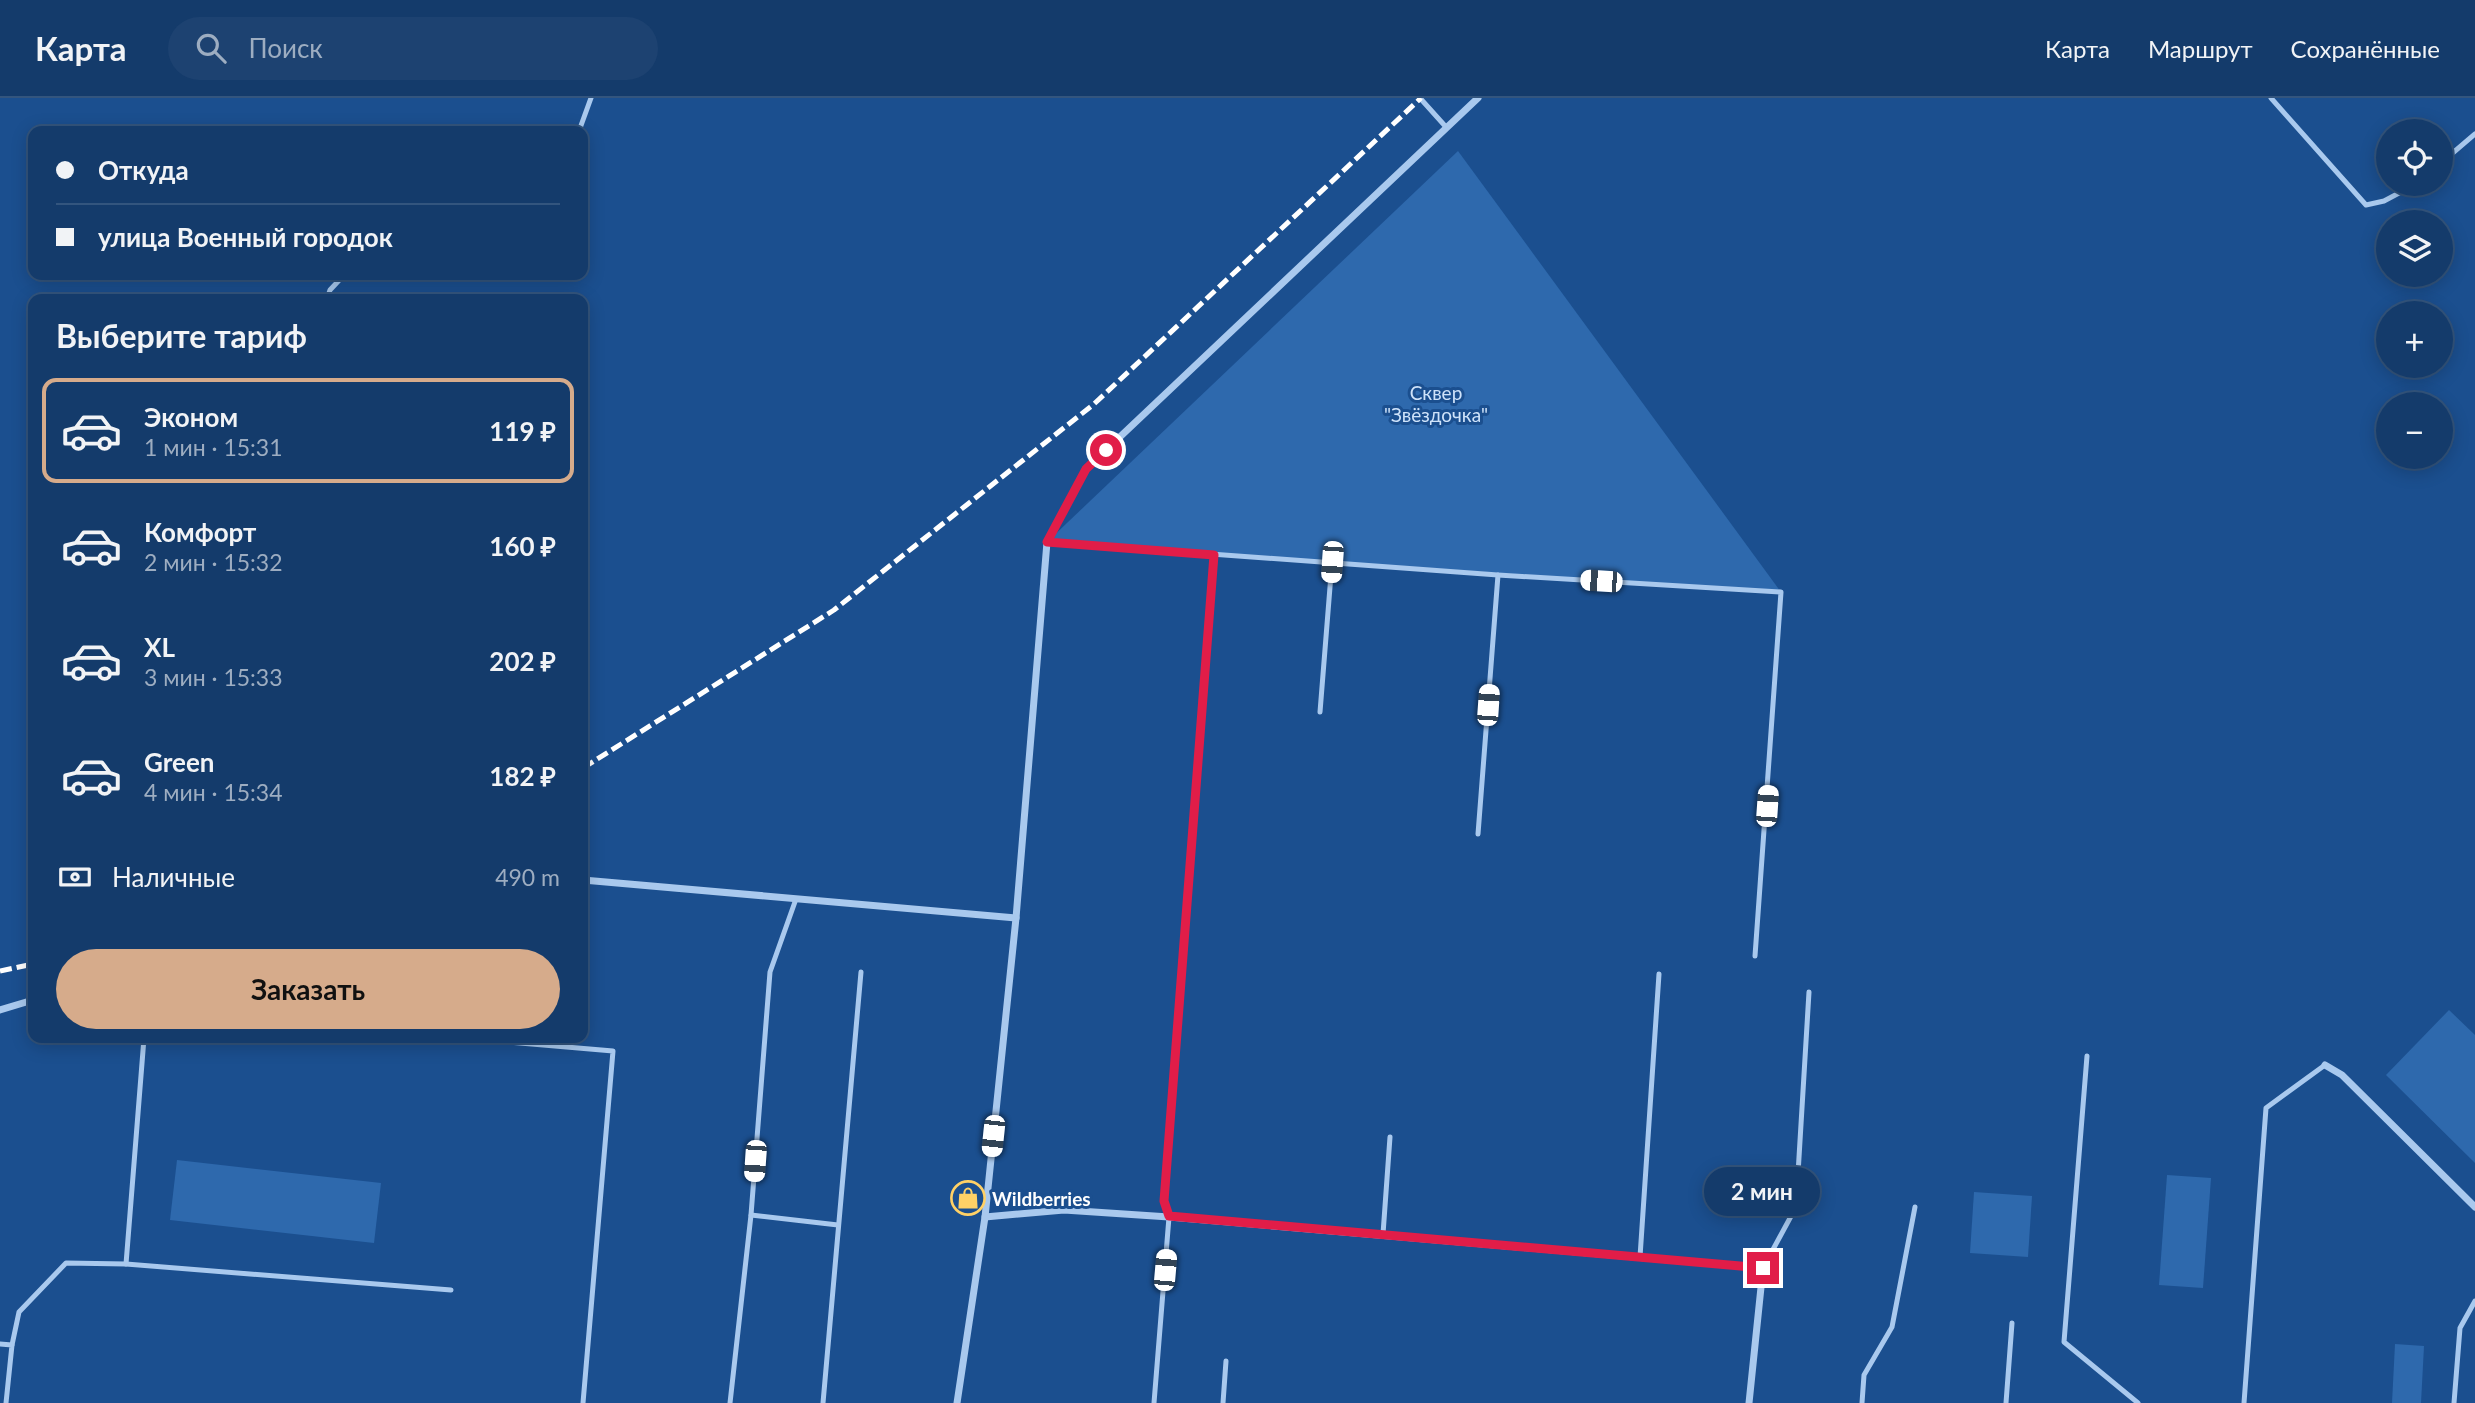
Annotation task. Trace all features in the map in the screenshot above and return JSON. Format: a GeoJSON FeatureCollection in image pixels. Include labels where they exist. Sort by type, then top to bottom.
{"type":"FeatureCollection","features":[{"type":"Feature","properties":{"kind":"street"},"geometry":{"type":"LineString","coordinates":[[957,1403],[985,1217],[1016,918],[1047,542],[1086,469],[1478,98]]}},
{"type":"Feature","properties":{"kind":"street"},"geometry":{"type":"LineString","coordinates":[[588,880],[1016,918]]}},
{"type":"Feature","properties":{"kind":"street"},"geometry":{"type":"LineString","coordinates":[[0,1010],[28,1002]]}},
{"type":"Feature","properties":{"kind":"street"},"geometry":{"type":"LineString","coordinates":[[2325,1065],[2342,1075],[2475,1207]]}},
{"type":"Feature","properties":{"kind":"street"},"geometry":{"type":"LineString","coordinates":[[985,1217],[1064,1210],[1169,1216],[1763,1268],[1749,1403]]}},
{"type":"Feature","properties":{"kind":"lane"},"geometry":{"type":"LineString","coordinates":[[581,126],[592,98]]}},
{"type":"Feature","properties":{"kind":"lane"},"geometry":{"type":"LineString","coordinates":[[1420,98],[1446,127]]}},
{"type":"Feature","properties":{"kind":"lane"},"geometry":{"type":"LineString","coordinates":[[2271,98],[2367,205],[2393,196]]}},
{"type":"Feature","properties":{"kind":"lane"},"geometry":{"type":"LineString","coordinates":[[2453,153],[2475,134]]}},
{"type":"Feature","properties":{"kind":"lane"},"geometry":{"type":"LineString","coordinates":[[329,294],[339,280]]}},
{"type":"Feature","properties":{"kind":"lane"},"geometry":{"type":"LineString","coordinates":[[1047,542],[1498,575],[1782,592],[1755,956]]}},
{"type":"Feature","properties":{"kind":"lane"},"geometry":{"type":"LineString","coordinates":[[1154,1403],[1169,1216],[1164,1201],[1214,555]]}},
{"type":"Feature","properties":{"kind":"lane"},"geometry":{"type":"LineString","coordinates":[[1320,712],[1332,562]]}},
{"type":"Feature","properties":{"kind":"lane"},"geometry":{"type":"LineString","coordinates":[[1478,834],[1498,575]]}},
{"type":"Feature","properties":{"kind":"lane"},"geometry":{"type":"LineString","coordinates":[[730,1403],[751,1215],[771,972],[796,899]]}},
{"type":"Feature","properties":{"kind":"lane"},"geometry":{"type":"LineString","coordinates":[[823,1403],[861,972]]}},
{"type":"Feature","properties":{"kind":"lane"},"geometry":{"type":"LineString","coordinates":[[1640,1257],[1659,974]]}},
{"type":"Feature","properties":{"kind":"lane"},"geometry":{"type":"LineString","coordinates":[[1763,1268],[1796,1207],[1809,992]]}},
{"type":"Feature","properties":{"kind":"lane"},"geometry":{"type":"LineString","coordinates":[[126,1264],[144,1043]]}},
{"type":"Feature","properties":{"kind":"lane"},"geometry":{"type":"LineString","coordinates":[[520,1043],[614,1051],[583,1403]]}},
{"type":"Feature","properties":{"kind":"lane"},"geometry":{"type":"LineString","coordinates":[[2087,1056],[2064,1342],[2137,1403]]}},
{"type":"Feature","properties":{"kind":"lane"},"geometry":{"type":"LineString","coordinates":[[2244,1403],[2266,1108],[2325,1065]]}},
{"type":"Feature","properties":{"kind":"lane"},"geometry":{"type":"LineString","coordinates":[[1383,1234],[1390,1138]]}},
{"type":"Feature","properties":{"kind":"lane"},"geometry":{"type":"LineString","coordinates":[[1861,1403],[1864,1374],[1892,1327],[1915,1208]]}},
{"type":"Feature","properties":{"kind":"lane"},"geometry":{"type":"LineString","coordinates":[[751,1215],[838,1225]]}},
{"type":"Feature","properties":{"kind":"lane"},"geometry":{"type":"LineString","coordinates":[[6,1403],[12,1345],[19,1312],[66,1263],[126,1264],[451,1290]]}},
{"type":"Feature","properties":{"kind":"lane"},"geometry":{"type":"LineString","coordinates":[[2454,1403],[2460,1328],[2475,1301]]}},
{"type":"Feature","properties":{"kind":"lane"},"geometry":{"type":"LineString","coordinates":[[2006,1403],[2012,1323]]}},
{"type":"Feature","properties":{"kind":"lane"},"geometry":{"type":"LineString","coordinates":[[0,1344],[12,1345]]}},
{"type":"Feature","properties":{"kind":"lane"},"geometry":{"type":"LineString","coordinates":[[1223,1403],[1226,1361]]}},
{"type":"Feature","properties":{"kind":"green space","name":"Сквер \"Звёздочка\""},"geometry":{"type":"Polygon","coordinates":[[[1458,151],[1781,592],[1047,542],[1458,151]]]}},
{"type":"Feature","properties":{"kind":"green space"},"geometry":{"type":"Polygon","coordinates":[[[2449,1010],[2475,1035],[2475,1163],[2386,1075],[2449,1010]]]}},
{"type":"Feature","properties":{"kind":"green space"},"geometry":{"type":"Polygon","coordinates":[[[177,1160],[381,1183],[374,1243],[170,1220],[177,1160]]]}},
{"type":"Feature","properties":{"kind":"green space"},"geometry":{"type":"Polygon","coordinates":[[[2167,1175],[2211,1178],[2203,1288],[2159,1285],[2167,1175]]]}},
{"type":"Feature","properties":{"kind":"green space"},"geometry":{"type":"Polygon","coordinates":[[[1974,1192],[2032,1196],[2028,1257],[1970,1253],[1974,1192]]]}},
{"type":"Feature","properties":{"kind":"green space"},"geometry":{"type":"Polygon","coordinates":[[[2395,1344],[2424,1346],[2421,1403],[2392,1403],[2395,1344]]]}},
{"type":"Feature","properties":{"kind":"railway"},"geometry":{"type":"LineString","coordinates":[[588,765],[834,610],[1094,404],[1421,98]]}},
{"type":"Feature","properties":{"kind":"railway"},"geometry":{"type":"LineString","coordinates":[[0,971],[28,965]]}},
{"type":"Feature","properties":{"kind":"place","name":"Wildberries"},"geometry":{"type":"Point","coordinates":[968,1198]}},
{"type":"Feature","properties":{"kind":"route"},"geometry":{"type":"LineString","coordinates":[[1106,450],[1086,469],[1047,542],[1214,555],[1164,1201],[1169,1216],[1763,1268]]}}]}
